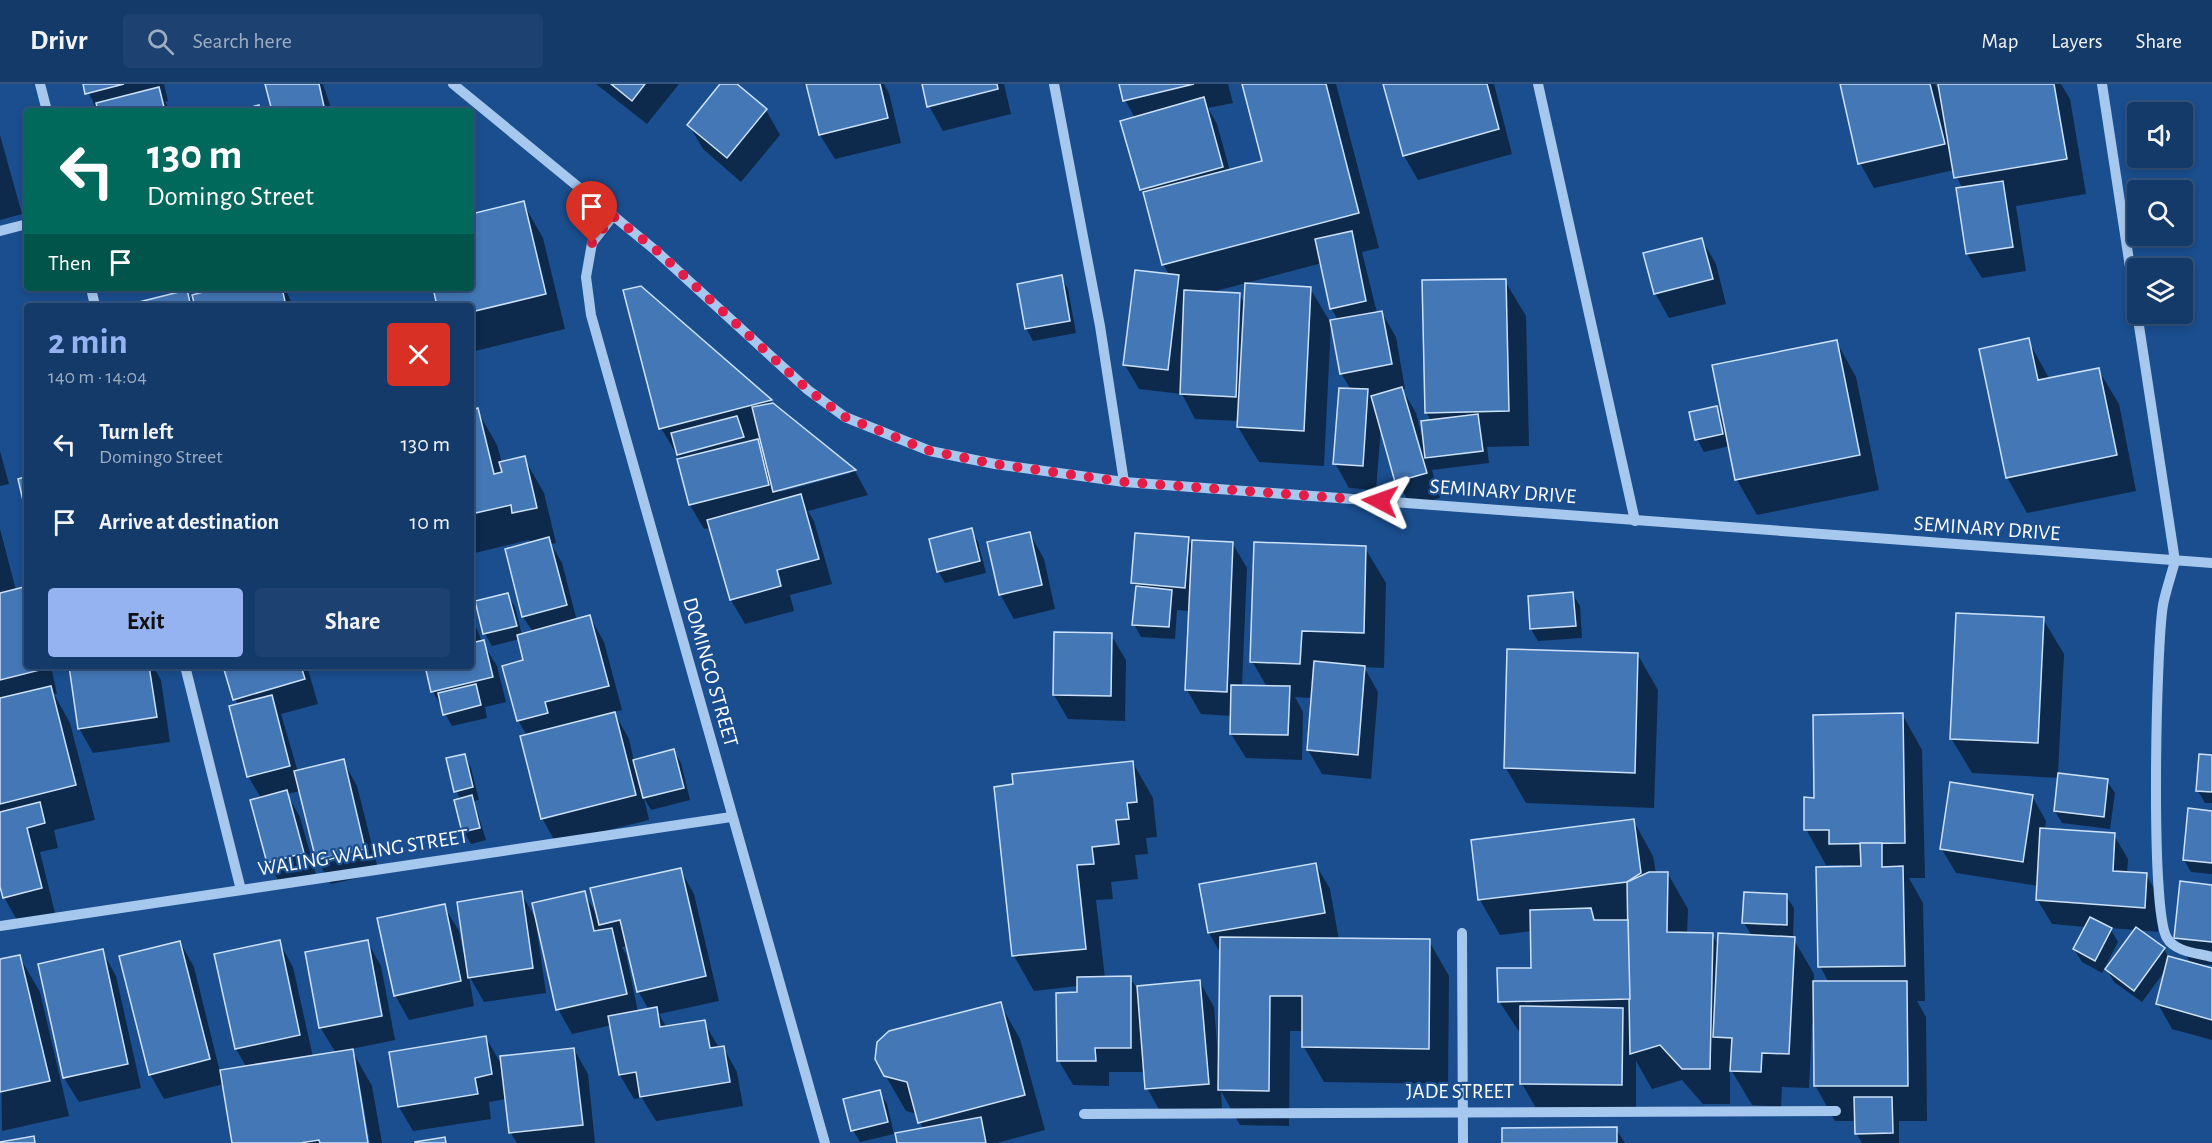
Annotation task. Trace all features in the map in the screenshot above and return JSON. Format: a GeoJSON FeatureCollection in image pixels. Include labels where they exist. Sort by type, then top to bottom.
{"type":"FeatureCollection","features":[{"type":"Feature","properties":{"kind":"street"},"geometry":{"type":"LineString","coordinates":[[40,84],[46,108]]}},
{"type":"Feature","properties":{"kind":"street","name":"SEMINARY DRIVE"},"geometry":{"type":"LineString","coordinates":[[453,84],[655,249],[808,390],[845,417],[930,451],[995,464],[1124,482],[2212,563]]}},
{"type":"Feature","properties":{"kind":"street"},"geometry":{"type":"LineString","coordinates":[[1054,84],[1100,326],[1124,482]]}},
{"type":"Feature","properties":{"kind":"street"},"geometry":{"type":"LineString","coordinates":[[1538,84],[1635,521]]}},
{"type":"Feature","properties":{"kind":"street"},"geometry":{"type":"LineString","coordinates":[[2102,84],[2175,561],[2163,606],[2160,643],[2157,847],[2161,925],[2168,940],[2181,949],[2212,957]]}},
{"type":"Feature","properties":{"kind":"street","name":"DOMINGO STREET"},"geometry":{"type":"LineString","coordinates":[[613,216],[592,243],[586,277],[591,315],[825,1143]]}},
{"type":"Feature","properties":{"kind":"street"},"geometry":{"type":"LineString","coordinates":[[0,231],[24,225]]}},
{"type":"Feature","properties":{"kind":"street"},"geometry":{"type":"LineString","coordinates":[[186,669],[241,890]]}},
{"type":"Feature","properties":{"kind":"street","name":"WALING-WALING STREET"},"geometry":{"type":"LineString","coordinates":[[0,926],[731,817]]}},
{"type":"Feature","properties":{"kind":"street"},"geometry":{"type":"LineString","coordinates":[[1462,933],[1463,1143]]}},
{"type":"Feature","properties":{"kind":"street","name":"JADE STREET"},"geometry":{"type":"LineString","coordinates":[[1084,1114],[1463,1110],[1836,1111]]}},
{"type":"Feature","properties":{"kind":"building"},"geometry":{"type":"Polygon","coordinates":[[[83,84],[124,84],[85,94],[83,84]]]}},
{"type":"Feature","properties":{"kind":"building"},"geometry":{"type":"Polygon","coordinates":[[[265,84],[319,84],[324,108],[271,108],[265,84]]]}},
{"type":"Feature","properties":{"kind":"building"},"geometry":{"type":"Polygon","coordinates":[[[611,84],[645,84],[632,101],[611,84]]]}},
{"type":"Feature","properties":{"kind":"building"},"geometry":{"type":"Polygon","coordinates":[[[720,84],[737,84],[767,109],[727,158],[687,125],[720,84]]]}},
{"type":"Feature","properties":{"kind":"building"},"geometry":{"type":"Polygon","coordinates":[[[806,84],[880,84],[888,118],[819,135],[806,84]]]}},
{"type":"Feature","properties":{"kind":"building"},"geometry":{"type":"Polygon","coordinates":[[[922,84],[997,84],[998,89],[927,107],[922,84]]]}},
{"type":"Feature","properties":{"kind":"building"},"geometry":{"type":"Polygon","coordinates":[[[1119,84],[1194,84],[1123,101],[1119,84]]]}},
{"type":"Feature","properties":{"kind":"building"},"geometry":{"type":"Polygon","coordinates":[[[1242,84],[1326,84],[1359,213],[1162,265],[1143,192],[1262,161],[1242,84]]]}},
{"type":"Feature","properties":{"kind":"building"},"geometry":{"type":"Polygon","coordinates":[[[1383,84],[1487,84],[1499,129],[1403,156],[1383,84]]]}},
{"type":"Feature","properties":{"kind":"building"},"geometry":{"type":"Polygon","coordinates":[[[1840,84],[1930,84],[1945,144],[1858,164],[1840,84]]]}},
{"type":"Feature","properties":{"kind":"building"},"geometry":{"type":"Polygon","coordinates":[[[1938,84],[2054,84],[2067,159],[1954,178],[1938,84]]]}},
{"type":"Feature","properties":{"kind":"building"},"geometry":{"type":"Polygon","coordinates":[[[159,87],[164,108],[97,108],[96,103],[159,87]]]}},
{"type":"Feature","properties":{"kind":"building"},"geometry":{"type":"Polygon","coordinates":[[[1204,97],[1223,167],[1140,190],[1120,121],[1204,97]]]}},
{"type":"Feature","properties":{"kind":"building"},"geometry":{"type":"Polygon","coordinates":[[[2003,181],[2013,247],[1966,254],[1956,188],[2003,181]]]}},
{"type":"Feature","properties":{"kind":"building"},"geometry":{"type":"Polygon","coordinates":[[[524,201],[546,294],[474,311],[474,303],[436,303],[434,291],[474,291],[474,213],[524,201]]]}},
{"type":"Feature","properties":{"kind":"building"},"geometry":{"type":"Polygon","coordinates":[[[1352,231],[1366,301],[1330,309],[1315,239],[1352,231]]]}},
{"type":"Feature","properties":{"kind":"building"},"geometry":{"type":"Polygon","coordinates":[[[1702,238],[1713,279],[1654,294],[1643,253],[1702,238]]]}},
{"type":"Feature","properties":{"kind":"building"},"geometry":{"type":"Polygon","coordinates":[[[1135,270],[1179,275],[1168,370],[1123,365],[1135,270]]]}},
{"type":"Feature","properties":{"kind":"building"},"geometry":{"type":"Polygon","coordinates":[[[1062,275],[1070,321],[1025,329],[1017,284],[1062,275]]]}},
{"type":"Feature","properties":{"kind":"building"},"geometry":{"type":"Polygon","coordinates":[[[1506,279],[1509,411],[1425,413],[1422,280],[1506,279]]]}},
{"type":"Feature","properties":{"kind":"building"},"geometry":{"type":"Polygon","coordinates":[[[1245,283],[1311,287],[1304,431],[1237,427],[1245,283]]]}},
{"type":"Feature","properties":{"kind":"building"},"geometry":{"type":"Polygon","coordinates":[[[641,286],[772,400],[659,429],[623,290],[641,286]]]}},
{"type":"Feature","properties":{"kind":"building"},"geometry":{"type":"Polygon","coordinates":[[[1184,290],[1240,293],[1236,397],[1180,394],[1184,290]]]}},
{"type":"Feature","properties":{"kind":"building"},"geometry":{"type":"Polygon","coordinates":[[[187,291],[190,303],[135,303],[187,291]]]}},
{"type":"Feature","properties":{"kind":"building"},"geometry":{"type":"Polygon","coordinates":[[[207,291],[283,291],[285,303],[194,303],[192,295],[207,291]]]}},
{"type":"Feature","properties":{"kind":"building"},"geometry":{"type":"Polygon","coordinates":[[[1382,311],[1392,364],[1340,374],[1330,320],[1382,311]]]}},
{"type":"Feature","properties":{"kind":"building"},"geometry":{"type":"Polygon","coordinates":[[[2029,338],[2038,380],[2099,368],[2117,455],[2006,478],[1979,349],[2029,338]]]}},
{"type":"Feature","properties":{"kind":"building"},"geometry":{"type":"Polygon","coordinates":[[[1837,340],[1860,455],[1735,480],[1712,365],[1837,340]]]}},
{"type":"Feature","properties":{"kind":"building"},"geometry":{"type":"Polygon","coordinates":[[[1402,387],[1427,473],[1395,482],[1371,396],[1402,387]]]}},
{"type":"Feature","properties":{"kind":"building"},"geometry":{"type":"Polygon","coordinates":[[[1339,388],[1368,389],[1363,466],[1333,464],[1339,388]]]}},
{"type":"Feature","properties":{"kind":"building"},"geometry":{"type":"Polygon","coordinates":[[[773,403],[856,470],[773,492],[752,407],[773,403]]]}},
{"type":"Feature","properties":{"kind":"building"},"geometry":{"type":"Polygon","coordinates":[[[1717,406],[1723,434],[1695,440],[1689,412],[1717,406]]]}},
{"type":"Feature","properties":{"kind":"building"},"geometry":{"type":"Polygon","coordinates":[[[478,408],[494,474],[502,472],[499,462],[525,456],[537,508],[512,513],[511,505],[474,513],[474,409],[478,408]]]}},
{"type":"Feature","properties":{"kind":"building"},"geometry":{"type":"Polygon","coordinates":[[[1478,414],[1483,451],[1425,458],[1421,421],[1478,414]]]}},
{"type":"Feature","properties":{"kind":"building"},"geometry":{"type":"Polygon","coordinates":[[[737,416],[744,437],[677,455],[671,433],[737,416]]]}},
{"type":"Feature","properties":{"kind":"building"},"geometry":{"type":"Polygon","coordinates":[[[758,439],[769,485],[689,505],[677,459],[758,439]]]}},
{"type":"Feature","properties":{"kind":"building"},"geometry":{"type":"Polygon","coordinates":[[[24,477],[24,505],[18,479],[24,477]]]}},
{"type":"Feature","properties":{"kind":"building"},"geometry":{"type":"Polygon","coordinates":[[[801,494],[819,559],[777,570],[781,586],[730,600],[707,520],[801,494]]]}},
{"type":"Feature","properties":{"kind":"building"},"geometry":{"type":"Polygon","coordinates":[[[972,528],[980,561],[937,572],[929,539],[972,528]]]}},
{"type":"Feature","properties":{"kind":"building"},"geometry":{"type":"Polygon","coordinates":[[[1030,532],[1042,585],[999,595],[987,542],[1030,532]]]}},
{"type":"Feature","properties":{"kind":"building"},"geometry":{"type":"Polygon","coordinates":[[[1135,533],[1189,537],[1185,588],[1131,583],[1135,533]]]}},
{"type":"Feature","properties":{"kind":"building"},"geometry":{"type":"Polygon","coordinates":[[[549,537],[567,605],[522,617],[505,549],[549,537]]]}},
{"type":"Feature","properties":{"kind":"building"},"geometry":{"type":"Polygon","coordinates":[[[1192,540],[1233,542],[1227,692],[1185,690],[1192,540]]]}},
{"type":"Feature","properties":{"kind":"building"},"geometry":{"type":"Polygon","coordinates":[[[1254,542],[1366,546],[1364,633],[1302,631],[1300,664],[1250,662],[1254,542]]]}},
{"type":"Feature","properties":{"kind":"building"},"geometry":{"type":"Polygon","coordinates":[[[1136,586],[1172,590],[1169,627],[1132,625],[1136,586]]]}},
{"type":"Feature","properties":{"kind":"building"},"geometry":{"type":"Polygon","coordinates":[[[24,587],[24,669],[44,669],[0,680],[0,593],[24,587]]]}},
{"type":"Feature","properties":{"kind":"building"},"geometry":{"type":"Polygon","coordinates":[[[1573,592],[1576,626],[1530,629],[1528,596],[1573,592]]]}},
{"type":"Feature","properties":{"kind":"building"},"geometry":{"type":"Polygon","coordinates":[[[508,593],[517,626],[483,634],[475,601],[508,593]]]}},
{"type":"Feature","properties":{"kind":"building"},"geometry":{"type":"Polygon","coordinates":[[[1956,613],[2044,617],[2038,743],[1950,739],[1956,613]]]}},
{"type":"Feature","properties":{"kind":"building"},"geometry":{"type":"Polygon","coordinates":[[[590,615],[609,686],[545,702],[548,713],[517,721],[502,666],[523,660],[517,635],[590,615]]]}},
{"type":"Feature","properties":{"kind":"building"},"geometry":{"type":"Polygon","coordinates":[[[1054,632],[1112,633],[1111,696],[1053,695],[1054,632]]]}},
{"type":"Feature","properties":{"kind":"building"},"geometry":{"type":"Polygon","coordinates":[[[484,640],[493,677],[431,692],[426,669],[474,669],[474,642],[484,640]]]}},
{"type":"Feature","properties":{"kind":"building"},"geometry":{"type":"Polygon","coordinates":[[[1507,649],[1638,653],[1635,773],[1504,768],[1507,649]]]}},
{"type":"Feature","properties":{"kind":"building"},"geometry":{"type":"Polygon","coordinates":[[[1314,661],[1365,666],[1358,755],[1307,750],[1314,661]]]}},
{"type":"Feature","properties":{"kind":"building"},"geometry":{"type":"Polygon","coordinates":[[[69,669],[149,669],[157,717],[78,729],[69,669]]]}},
{"type":"Feature","properties":{"kind":"building"},"geometry":{"type":"Polygon","coordinates":[[[224,669],[302,669],[305,679],[233,700],[224,669]]]}},
{"type":"Feature","properties":{"kind":"building"},"geometry":{"type":"Polygon","coordinates":[[[476,684],[481,705],[443,715],[438,693],[476,684]]]}},
{"type":"Feature","properties":{"kind":"building"},"geometry":{"type":"Polygon","coordinates":[[[1231,685],[1290,686],[1288,735],[1230,734],[1231,685]]]}},
{"type":"Feature","properties":{"kind":"building"},"geometry":{"type":"Polygon","coordinates":[[[51,686],[76,785],[0,804],[0,698],[51,686]]]}},
{"type":"Feature","properties":{"kind":"building"},"geometry":{"type":"Polygon","coordinates":[[[272,695],[290,766],[247,777],[229,706],[272,695]]]}},
{"type":"Feature","properties":{"kind":"building"},"geometry":{"type":"Polygon","coordinates":[[[615,712],[636,795],[541,819],[520,736],[615,712]]]}},
{"type":"Feature","properties":{"kind":"building"},"geometry":{"type":"Polygon","coordinates":[[[1903,713],[1905,843],[1829,844],[1829,830],[1804,830],[1804,797],[1814,798],[1813,715],[1903,713]]]}},
{"type":"Feature","properties":{"kind":"building"},"geometry":{"type":"Polygon","coordinates":[[[674,749],[684,788],[643,798],[633,760],[674,749]]]}},
{"type":"Feature","properties":{"kind":"building"},"geometry":{"type":"Polygon","coordinates":[[[465,754],[473,787],[454,792],[446,758],[465,754]]]}},
{"type":"Feature","properties":{"kind":"building"},"geometry":{"type":"Polygon","coordinates":[[[2199,754],[2212,755],[2212,792],[2196,791],[2199,754]]]}},
{"type":"Feature","properties":{"kind":"building"},"geometry":{"type":"Polygon","coordinates":[[[344,759],[365,849],[316,860],[294,771],[344,759]]]}},
{"type":"Feature","properties":{"kind":"building"},"geometry":{"type":"Polygon","coordinates":[[[1133,761],[1137,802],[1127,803],[1129,819],[1116,820],[1119,844],[1092,847],[1094,864],[1077,865],[1086,949],[1012,956],[994,787],[1013,784],[1012,774],[1133,761]]]}},
{"type":"Feature","properties":{"kind":"building"},"geometry":{"type":"Polygon","coordinates":[[[2058,773],[2108,779],[2104,817],[2054,811],[2058,773]]]}},
{"type":"Feature","properties":{"kind":"building"},"geometry":{"type":"Polygon","coordinates":[[[1950,782],[2033,795],[2023,862],[1940,849],[1950,782]]]}},
{"type":"Feature","properties":{"kind":"building"},"geometry":{"type":"Polygon","coordinates":[[[287,790],[304,853],[267,863],[250,800],[287,790]]]}},
{"type":"Feature","properties":{"kind":"building"},"geometry":{"type":"Polygon","coordinates":[[[472,795],[480,828],[462,832],[454,800],[472,795]]]}},
{"type":"Feature","properties":{"kind":"building"},"geometry":{"type":"Polygon","coordinates":[[[40,802],[45,823],[27,828],[42,888],[3,898],[0,887],[0,812],[40,802]]]}},
{"type":"Feature","properties":{"kind":"building"},"geometry":{"type":"Polygon","coordinates":[[[2188,808],[2212,811],[2212,863],[2183,860],[2188,808]]]}},
{"type":"Feature","properties":{"kind":"building"},"geometry":{"type":"Polygon","coordinates":[[[1634,819],[1641,873],[1627,882],[1478,900],[1471,840],[1634,819]]]}},
{"type":"Feature","properties":{"kind":"building"},"geometry":{"type":"Polygon","coordinates":[[[2040,828],[2115,833],[2113,871],[2147,873],[2145,908],[2036,900],[2040,828]]]}},
{"type":"Feature","properties":{"kind":"building"},"geometry":{"type":"Polygon","coordinates":[[[1860,843],[1882,843],[1882,867],[1903,866],[1905,966],[1818,967],[1816,867],[1861,866],[1860,843]]]}},
{"type":"Feature","properties":{"kind":"building"},"geometry":{"type":"Polygon","coordinates":[[[1316,863],[1325,913],[1208,933],[1199,884],[1316,863]]]}},
{"type":"Feature","properties":{"kind":"building"},"geometry":{"type":"Polygon","coordinates":[[[681,868],[706,976],[637,992],[620,920],[599,925],[590,888],[681,868]]]}},
{"type":"Feature","properties":{"kind":"building"},"geometry":{"type":"Polygon","coordinates":[[[1649,872],[1668,872],[1667,932],[1713,933],[1710,1069],[1682,1069],[1660,1045],[1630,1054],[1627,882],[1649,872]]]}},
{"type":"Feature","properties":{"kind":"building"},"geometry":{"type":"Polygon","coordinates":[[[2180,881],[2212,885],[2212,942],[2174,938],[2180,881]]]}},
{"type":"Feature","properties":{"kind":"building"},"geometry":{"type":"Polygon","coordinates":[[[522,891],[533,968],[468,978],[457,902],[522,891]]]}},
{"type":"Feature","properties":{"kind":"building"},"geometry":{"type":"Polygon","coordinates":[[[585,891],[594,931],[612,928],[627,994],[556,1010],[532,903],[585,891]]]}},
{"type":"Feature","properties":{"kind":"building"},"geometry":{"type":"Polygon","coordinates":[[[1744,892],[1787,894],[1787,925],[1742,923],[1744,892]]]}},
{"type":"Feature","properties":{"kind":"building"},"geometry":{"type":"Polygon","coordinates":[[[445,904],[461,981],[394,996],[377,918],[445,904]]]}},
{"type":"Feature","properties":{"kind":"building"},"geometry":{"type":"Polygon","coordinates":[[[1591,908],[1594,920],[1628,920],[1630,999],[1498,1002],[1497,968],[1531,968],[1530,910],[1591,908]]]}},
{"type":"Feature","properties":{"kind":"building"},"geometry":{"type":"Polygon","coordinates":[[[2090,917],[2112,928],[2095,961],[2073,949],[2090,917]]]}},
{"type":"Feature","properties":{"kind":"building"},"geometry":{"type":"Polygon","coordinates":[[[2136,927],[2165,948],[2134,991],[2105,969],[2136,927]]]}},
{"type":"Feature","properties":{"kind":"building"},"geometry":{"type":"Polygon","coordinates":[[[1718,933],[1795,937],[1789,1054],[1762,1053],[1761,1072],[1730,1071],[1732,1038],[1713,1037],[1718,933]]]}},
{"type":"Feature","properties":{"kind":"building"},"geometry":{"type":"Polygon","coordinates":[[[1220,937],[1430,939],[1429,1049],[1302,1047],[1302,996],[1270,996],[1269,1091],[1218,1090],[1220,937]]]}},
{"type":"Feature","properties":{"kind":"building"},"geometry":{"type":"Polygon","coordinates":[[[280,940],[300,1035],[235,1049],[214,954],[280,940]]]}},
{"type":"Feature","properties":{"kind":"building"},"geometry":{"type":"Polygon","coordinates":[[[368,940],[382,1016],[319,1028],[305,952],[368,940]]]}},
{"type":"Feature","properties":{"kind":"building"},"geometry":{"type":"Polygon","coordinates":[[[180,941],[210,1059],[149,1075],[119,956],[180,941]]]}},
{"type":"Feature","properties":{"kind":"building"},"geometry":{"type":"Polygon","coordinates":[[[103,949],[128,1064],[63,1078],[38,964],[103,949]]]}},
{"type":"Feature","properties":{"kind":"building"},"geometry":{"type":"Polygon","coordinates":[[[20,955],[50,1081],[0,1092],[0,959],[20,955]]]}},
{"type":"Feature","properties":{"kind":"building"},"geometry":{"type":"Polygon","coordinates":[[[2168,956],[2212,968],[2212,1020],[2156,1004],[2168,956]]]}},
{"type":"Feature","properties":{"kind":"building"},"geometry":{"type":"Polygon","coordinates":[[[1131,976],[1131,1048],[1095,1048],[1096,1061],[1057,1061],[1056,993],[1077,992],[1077,977],[1131,976]]]}},
{"type":"Feature","properties":{"kind":"building"},"geometry":{"type":"Polygon","coordinates":[[[1200,980],[1209,1084],[1145,1089],[1137,986],[1200,980]]]}},
{"type":"Feature","properties":{"kind":"building"},"geometry":{"type":"Polygon","coordinates":[[[1813,981],[1907,981],[1908,1086],[1814,1086],[1813,981]]]}},
{"type":"Feature","properties":{"kind":"building"},"geometry":{"type":"Polygon","coordinates":[[[1001,1002],[1025,1095],[918,1123],[907,1082],[884,1076],[875,1059],[877,1042],[889,1031],[1001,1002]]]}},
{"type":"Feature","properties":{"kind":"building"},"geometry":{"type":"Polygon","coordinates":[[[1520,1006],[1623,1008],[1622,1085],[1520,1084],[1520,1006]]]}},
{"type":"Feature","properties":{"kind":"building"},"geometry":{"type":"Polygon","coordinates":[[[657,1007],[660,1027],[705,1020],[710,1048],[724,1046],[730,1082],[640,1097],[636,1072],[619,1075],[608,1016],[657,1007]]]}},
{"type":"Feature","properties":{"kind":"building"},"geometry":{"type":"Polygon","coordinates":[[[486,1036],[492,1074],[475,1078],[478,1094],[398,1107],[389,1052],[486,1036]]]}},
{"type":"Feature","properties":{"kind":"building"},"geometry":{"type":"Polygon","coordinates":[[[574,1048],[583,1125],[509,1133],[500,1056],[574,1048]]]}},
{"type":"Feature","properties":{"kind":"building"},"geometry":{"type":"Polygon","coordinates":[[[353,1049],[368,1143],[320,1143],[319,1140],[300,1143],[232,1143],[220,1070],[353,1049]]]}},
{"type":"Feature","properties":{"kind":"building"},"geometry":{"type":"Polygon","coordinates":[[[880,1090],[888,1122],[851,1131],[843,1099],[880,1090]]]}},
{"type":"Feature","properties":{"kind":"building"},"geometry":{"type":"Polygon","coordinates":[[[1854,1097],[1892,1097],[1893,1133],[1855,1134],[1854,1097]]]}},
{"type":"Feature","properties":{"kind":"building"},"geometry":{"type":"Polygon","coordinates":[[[981,1117],[986,1143],[897,1143],[895,1133],[981,1117]]]}},
{"type":"Feature","properties":{"kind":"building"},"geometry":{"type":"Polygon","coordinates":[[[1617,1127],[1617,1143],[1502,1143],[1502,1128],[1617,1127]]]}},
{"type":"Feature","properties":{"kind":"building"},"geometry":{"type":"Polygon","coordinates":[[[34,1136],[35,1143],[0,1143],[0,1142],[34,1136]]]}},
{"type":"Feature","properties":{"kind":"building"},"geometry":{"type":"Polygon","coordinates":[[[445,1137],[446,1143],[415,1143],[415,1142],[445,1137]]]}},
{"type":"Feature","properties":{"kind":"route"},"geometry":{"type":"LineString","coordinates":[[592,243],[613,216],[655,249],[808,390],[845,417],[930,451],[995,464],[1124,482],[1380,501]]}}]}
